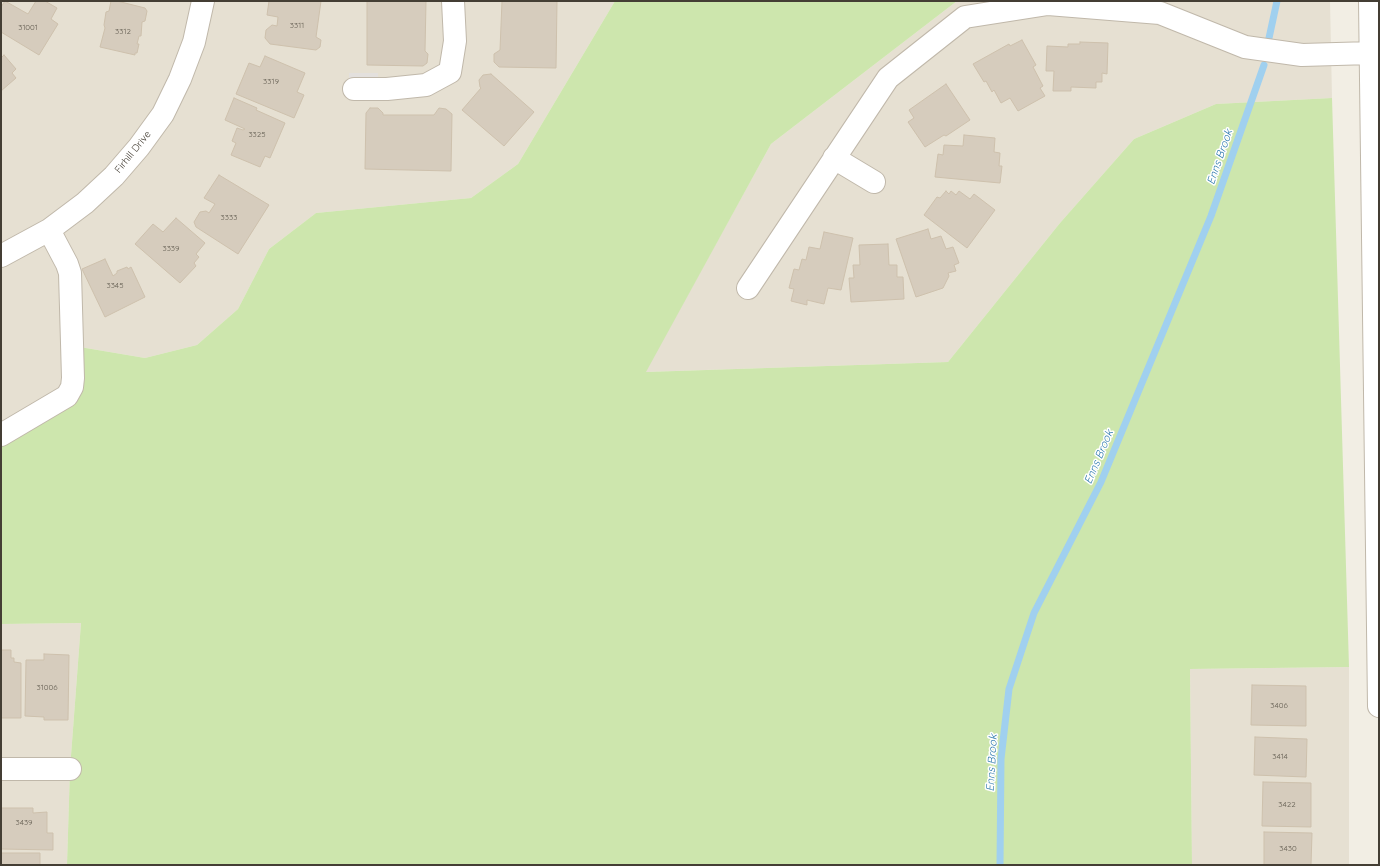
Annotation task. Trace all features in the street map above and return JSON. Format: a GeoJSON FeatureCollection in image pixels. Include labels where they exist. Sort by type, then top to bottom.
{"type":"FeatureCollection","features":[{"type":"Feature","properties":{"kind":"street","name":"Firhill Drive"},"geometry":{"type":"LineString","coordinates":[[1,256],[49,230],[85,202],[114,176],[139,146],[162,114],[180,79],[194,42],[203,1]]}},
{"type":"Feature","properties":{"kind":"street"},"geometry":{"type":"LineString","coordinates":[[354,89],[388,90],[426,85],[450,72],[455,41],[453,1]]}},
{"type":"Feature","properties":{"kind":"street"},"geometry":{"type":"LineString","coordinates":[[1370,1],[1379,706]]}},
{"type":"Feature","properties":{"kind":"street"},"geometry":{"type":"LineString","coordinates":[[748,288],[888,78],[965,18],[1048,4],[1160,13],[1245,47],[1302,55],[1371,53]]}},
{"type":"Feature","properties":{"kind":"street"},"geometry":{"type":"LineString","coordinates":[[834,158],[874,182]]}},
{"type":"Feature","properties":{"kind":"street"},"geometry":{"type":"LineString","coordinates":[[1,435],[67,396],[72,387],[70,272],[49,230]]}},
{"type":"Feature","properties":{"kind":"street"},"geometry":{"type":"LineString","coordinates":[[1,769],[70,769]]}},
{"type":"Feature","properties":{"kind":"shaded area"},"geometry":{"type":"Polygon","coordinates":[[[1,1],[615,1],[518,164],[471,198],[316,213],[269,249],[238,309],[197,345],[145,358],[68,345],[66,386],[1,426],[1,1]]]}},
{"type":"Feature","properties":{"kind":"shaded area"},"geometry":{"type":"Polygon","coordinates":[[[957,1],[1330,1],[1332,98],[1216,104],[1134,139],[1060,223],[948,362],[645,372],[771,144],[957,1]]]}},
{"type":"Feature","properties":{"kind":"shaded area"},"geometry":{"type":"Polygon","coordinates":[[[349,73],[378,73],[378,99],[349,99],[349,73]]]}},
{"type":"Feature","properties":{"kind":"shaded area"},"geometry":{"type":"Polygon","coordinates":[[[81,623],[70,769],[67,865],[1,865],[1,624],[81,623]]]}},
{"type":"Feature","properties":{"kind":"shaded area"},"geometry":{"type":"Polygon","coordinates":[[[1349,667],[1349,865],[1192,865],[1190,669],[1349,667]]]}},
{"type":"Feature","properties":{"kind":"green space"},"geometry":{"type":"Polygon","coordinates":[[[615,1],[957,1],[771,144],[646,372],[948,362],[1060,223],[1134,139],[1216,104],[1332,98],[1349,667],[1190,669],[1192,865],[67,865],[70,769],[81,623],[1,624],[1,426],[66,386],[68,345],[145,358],[197,345],[238,309],[269,249],[316,213],[471,198],[518,164],[615,1]]]}},
{"type":"Feature","properties":{"kind":"building"},"geometry":{"type":"Polygon","coordinates":[[[5,1],[28,14],[36,1],[45,1],[57,8],[51,19],[58,24],[39,55],[1,32],[1,7],[5,1]]]}},
{"type":"Feature","properties":{"kind":"building"},"geometry":{"type":"Polygon","coordinates":[[[111,1],[117,1],[145,8],[147,11],[145,21],[142,22],[141,36],[139,36],[137,44],[139,44],[135,55],[100,47],[105,28],[106,12],[109,11],[111,1]]]}},
{"type":"Feature","properties":{"kind":"building"},"geometry":{"type":"Polygon","coordinates":[[[269,1],[321,1],[316,37],[321,40],[320,47],[316,50],[270,44],[265,38],[266,30],[272,25],[277,26],[278,17],[267,15],[269,1]]]}},
{"type":"Feature","properties":{"kind":"building"},"geometry":{"type":"Polygon","coordinates":[[[367,1],[426,1],[425,51],[428,54],[427,63],[423,66],[367,65],[367,1]]]}},
{"type":"Feature","properties":{"kind":"building"},"geometry":{"type":"Polygon","coordinates":[[[502,1],[557,1],[556,68],[499,67],[494,62],[494,54],[500,50],[502,1]]]}},
{"type":"Feature","properties":{"kind":"building"},"geometry":{"type":"Polygon","coordinates":[[[1022,40],[1036,65],[1033,67],[1043,86],[1040,88],[1045,96],[1018,111],[1010,98],[1001,103],[994,90],[992,92],[986,81],[984,82],[973,64],[1009,44],[1010,46],[1022,40]]]}},
{"type":"Feature","properties":{"kind":"building"},"geometry":{"type":"Polygon","coordinates":[[[1080,42],[1108,43],[1107,74],[1102,73],[1102,82],[1096,82],[1096,88],[1071,87],[1071,91],[1053,91],[1054,71],[1046,71],[1047,46],[1068,47],[1068,44],[1080,44],[1080,42]]]}},
{"type":"Feature","properties":{"kind":"building"},"geometry":{"type":"Polygon","coordinates":[[[4,55],[16,69],[12,73],[16,78],[1,91],[1,58],[4,55]]]}},
{"type":"Feature","properties":{"kind":"building"},"geometry":{"type":"Polygon","coordinates":[[[265,56],[305,73],[297,92],[304,95],[294,118],[236,94],[249,63],[260,67],[265,56]]]}},
{"type":"Feature","properties":{"kind":"building"},"geometry":{"type":"Polygon","coordinates":[[[491,74],[534,112],[504,146],[462,110],[481,88],[479,80],[483,75],[491,74]]]}},
{"type":"Feature","properties":{"kind":"building"},"geometry":{"type":"Polygon","coordinates":[[[946,84],[970,120],[946,136],[944,135],[925,147],[908,122],[914,118],[909,110],[946,84]]]}},
{"type":"Feature","properties":{"kind":"building"},"geometry":{"type":"Polygon","coordinates":[[[234,98],[285,123],[270,158],[265,156],[260,167],[231,155],[236,143],[232,141],[237,128],[243,130],[245,129],[225,120],[234,98]]]}},
{"type":"Feature","properties":{"kind":"building"},"geometry":{"type":"Polygon","coordinates":[[[370,108],[378,108],[383,115],[434,115],[439,108],[446,109],[452,114],[451,171],[365,169],[366,113],[370,108]]]}},
{"type":"Feature","properties":{"kind":"building"},"geometry":{"type":"Polygon","coordinates":[[[964,135],[995,138],[994,152],[1000,153],[999,166],[1002,166],[1000,183],[935,177],[938,154],[943,155],[944,145],[963,146],[964,135]]]}},
{"type":"Feature","properties":{"kind":"building"},"geometry":{"type":"Polygon","coordinates":[[[219,175],[269,205],[238,254],[196,227],[194,222],[200,212],[206,211],[209,213],[215,204],[204,198],[219,175]]]}},
{"type":"Feature","properties":{"kind":"building"},"geometry":{"type":"Polygon","coordinates":[[[946,191],[949,194],[951,191],[956,195],[959,191],[970,199],[974,194],[995,210],[967,248],[924,215],[937,197],[940,198],[946,191]]]}},
{"type":"Feature","properties":{"kind":"building"},"geometry":{"type":"Polygon","coordinates":[[[176,218],[205,243],[196,254],[199,257],[194,263],[196,266],[180,283],[135,244],[153,224],[163,232],[176,218]]]}},
{"type":"Feature","properties":{"kind":"building"},"geometry":{"type":"Polygon","coordinates":[[[928,229],[931,239],[941,236],[946,249],[953,247],[959,263],[954,265],[956,271],[948,273],[949,276],[943,288],[916,297],[896,239],[928,229]]]}},
{"type":"Feature","properties":{"kind":"building"},"geometry":{"type":"Polygon","coordinates":[[[824,232],[853,238],[841,290],[828,288],[824,304],[807,300],[807,305],[791,301],[794,289],[789,288],[794,269],[799,270],[802,259],[806,260],[809,247],[820,249],[824,232]]]}},
{"type":"Feature","properties":{"kind":"building"},"geometry":{"type":"Polygon","coordinates":[[[888,244],[889,265],[897,265],[897,277],[903,277],[904,299],[851,302],[849,278],[854,278],[853,265],[860,265],[859,245],[888,244]]]}},
{"type":"Feature","properties":{"kind":"building"},"geometry":{"type":"Polygon","coordinates":[[[105,259],[113,276],[117,273],[117,271],[131,267],[145,297],[105,317],[82,269],[105,259]]]}},
{"type":"Feature","properties":{"kind":"building"},"geometry":{"type":"Polygon","coordinates":[[[1,650],[11,650],[11,658],[14,658],[14,662],[21,663],[21,718],[1,718],[1,650]]]}},
{"type":"Feature","properties":{"kind":"building"},"geometry":{"type":"Polygon","coordinates":[[[44,654],[69,655],[68,720],[44,720],[44,717],[25,716],[26,660],[44,660],[44,654]]]}},
{"type":"Feature","properties":{"kind":"building"},"geometry":{"type":"Polygon","coordinates":[[[1252,685],[1306,686],[1306,726],[1251,725],[1252,685]]]}},
{"type":"Feature","properties":{"kind":"building"},"geometry":{"type":"Polygon","coordinates":[[[1255,737],[1307,739],[1306,777],[1254,775],[1255,737]]]}},
{"type":"Feature","properties":{"kind":"building"},"geometry":{"type":"Polygon","coordinates":[[[1263,782],[1311,783],[1311,827],[1262,826],[1263,782]]]}},
{"type":"Feature","properties":{"kind":"building"},"geometry":{"type":"Polygon","coordinates":[[[1,808],[33,808],[33,813],[47,812],[47,833],[53,833],[53,850],[1,849],[1,808]]]}},
{"type":"Feature","properties":{"kind":"building"},"geometry":{"type":"Polygon","coordinates":[[[1264,832],[1312,833],[1311,865],[1264,865],[1264,832]]]}},
{"type":"Feature","properties":{"kind":"building"},"geometry":{"type":"Polygon","coordinates":[[[1,853],[40,853],[40,865],[1,865],[1,853]]]}},
{"type":"Feature","properties":{"kind":"waterway","name":"Enns Brook"},"geometry":{"type":"LineString","coordinates":[[1269,38],[1277,1]]}},
{"type":"Feature","properties":{"kind":"waterway","name":"Enns Brook"},"geometry":{"type":"LineString","coordinates":[[1000,865],[1001,759],[1009,689],[1034,613],[1101,482],[1211,216],[1264,65]]}}]}
